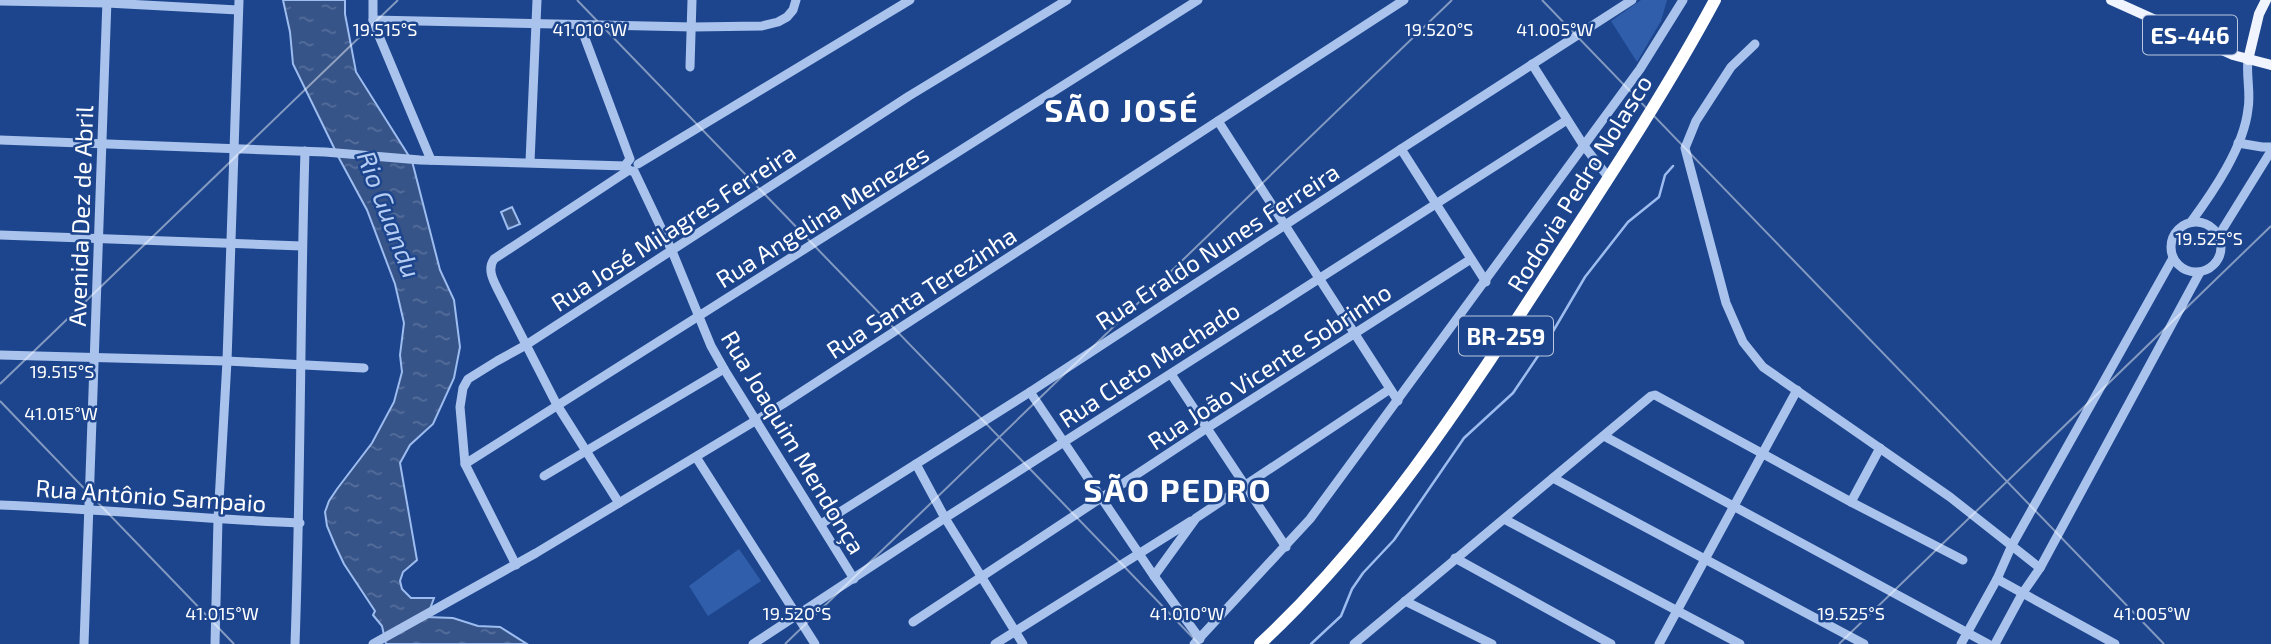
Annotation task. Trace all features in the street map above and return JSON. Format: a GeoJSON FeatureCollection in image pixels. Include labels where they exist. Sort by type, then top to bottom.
{"type":"FeatureCollection","features":[{"type":"Feature","properties":{"kind":"highway","name":"Rodovia Pedro Nolasco"},"geometry":{"type":"LineString","coordinates":[[1260,644],[1329,574],[1408,478],[1485,368],[1609,178],[1715,0]]}},
{"type":"Feature","properties":{"kind":"main road","name":"ES-446"},"geometry":{"type":"LineString","coordinates":[[2111,0],[2248,60],[2271,65]]}},
{"type":"Feature","properties":{"kind":"main road"},"geometry":{"type":"LineString","coordinates":[[2248,60],[2259,14],[2266,0]]}},
{"type":"Feature","properties":{"kind":"street"},"geometry":{"type":"LineString","coordinates":[[373,0],[373,20],[431,160]]}},
{"type":"Feature","properties":{"kind":"street"},"geometry":{"type":"LineString","coordinates":[[530,162],[537,0]]}},
{"type":"Feature","properties":{"kind":"street"},"geometry":{"type":"LineString","coordinates":[[690,67],[692,0]]}},
{"type":"Feature","properties":{"kind":"street"},"geometry":{"type":"LineString","coordinates":[[373,20],[762,26],[787,17],[796,0]]}},
{"type":"Feature","properties":{"kind":"street"},"geometry":{"type":"LineString","coordinates":[[619,503],[557,405],[494,281],[490,264],[631,166],[910,0]]}},
{"type":"Feature","properties":{"kind":"street","name":"Rua José Milagres Ferreira"},"geometry":{"type":"LineString","coordinates":[[516,565],[465,464],[460,407],[463,388],[475,374],[526,345],[909,96],[1067,0]]}},
{"type":"Feature","properties":{"kind":"street","name":"Rua Angelina Menezes"},"geometry":{"type":"LineString","coordinates":[[465,464],[1198,0]]}},
{"type":"Feature","properties":{"kind":"street","name":"Rua Santa Terezinha"},"geometry":{"type":"LineString","coordinates":[[373,644],[516,565],[755,421],[1404,0]]}},
{"type":"Feature","properties":{"kind":"street","name":"Rua Eraldo Nunes Ferreira"},"geometry":{"type":"LineString","coordinates":[[821,524],[1030,392],[1632,0]]}},
{"type":"Feature","properties":{"kind":"street"},"geometry":{"type":"LineString","coordinates":[[1030,392],[1103,497],[1197,641],[1310,519],[1640,69],[1683,0]]}},
{"type":"Feature","properties":{"kind":"street"},"geometry":{"type":"LineString","coordinates":[[0,1],[239,5],[215,644]]}},
{"type":"Feature","properties":{"kind":"street","name":"Avenida Dez de Abril"},"geometry":{"type":"LineString","coordinates":[[84,644],[107,1]]}},
{"type":"Feature","properties":{"kind":"street","name":"Rua Joaquim Mendonça"},"geometry":{"type":"LineString","coordinates":[[580,25],[631,166],[724,369],[854,579]]}},
{"type":"Feature","properties":{"kind":"street"},"geometry":{"type":"LineString","coordinates":[[1755,44],[1731,67],[1696,121],[1685,148],[1726,303],[1743,342],[1763,367],[1950,497],[2040,568]]}},
{"type":"Feature","properties":{"kind":"street"},"geometry":{"type":"LineString","coordinates":[[2191,222],[2207,224],[2219,235],[2222,243],[2219,259],[2214,265],[2200,272],[2184,270],[2174,258],[2171,248],[2173,237],[2179,229],[2191,222],[2211,194],[2238,143],[2248,112],[2248,60]]}},
{"type":"Feature","properties":{"kind":"street"},"geometry":{"type":"LineString","coordinates":[[1532,64],[1584,146],[1609,178]]}},
{"type":"Feature","properties":{"kind":"street","name":"Rua Cleto Machado"},"geometry":{"type":"LineString","coordinates":[[753,644],[1064,441],[1567,120]]}},
{"type":"Feature","properties":{"kind":"street"},"geometry":{"type":"LineString","coordinates":[[1218,121],[1398,401]]}},
{"type":"Feature","properties":{"kind":"street"},"geometry":{"type":"LineString","coordinates":[[0,140],[305,151],[420,160],[631,166]]}},
{"type":"Feature","properties":{"kind":"street"},"geometry":{"type":"LineString","coordinates":[[2219,235],[2271,149],[2238,143]]}},
{"type":"Feature","properties":{"kind":"street"},"geometry":{"type":"LineString","coordinates":[[1401,149],[1486,282]]}},
{"type":"Feature","properties":{"kind":"street"},"geometry":{"type":"LineString","coordinates":[[295,644],[300,523],[300,366],[305,151]]}},
{"type":"Feature","properties":{"kind":"street"},"geometry":{"type":"LineString","coordinates":[[0,235],[302,246]]}},
{"type":"Feature","properties":{"kind":"street"},"geometry":{"type":"LineString","coordinates":[[1961,644],[1997,579],[2012,544],[2174,258]]}},
{"type":"Feature","properties":{"kind":"street","name":"Rua João Vicente Sobrinho"},"geometry":{"type":"LineString","coordinates":[[913,622],[1207,428],[1471,260]]}},
{"type":"Feature","properties":{"kind":"street"},"geometry":{"type":"LineString","coordinates":[[1995,644],[2022,594],[2040,568],[2200,272]]}},
{"type":"Feature","properties":{"kind":"street"},"geometry":{"type":"LineString","coordinates":[[0,355],[227,361],[364,369]]}},
{"type":"Feature","properties":{"kind":"street"},"geometry":{"type":"LineString","coordinates":[[544,476],[724,369]]}},
{"type":"Feature","properties":{"kind":"street"},"geometry":{"type":"LineString","coordinates":[[1171,374],[1286,547]]}},
{"type":"Feature","properties":{"kind":"street"},"geometry":{"type":"LineString","coordinates":[[995,644],[1196,518],[1390,389]]}},
{"type":"Feature","properties":{"kind":"street"},"geometry":{"type":"LineString","coordinates":[[1659,644],[1797,390]]}},
{"type":"Feature","properties":{"kind":"street"},"geometry":{"type":"LineString","coordinates":[[1357,643],[1643,401],[1655,395],[1963,560]]}},
{"type":"Feature","properties":{"kind":"street"},"geometry":{"type":"LineString","coordinates":[[1604,436],[1988,644]]}},
{"type":"Feature","properties":{"kind":"street"},"geometry":{"type":"LineString","coordinates":[[1851,502],[1880,448]]}},
{"type":"Feature","properties":{"kind":"street"},"geometry":{"type":"LineString","coordinates":[[696,457],[816,644]]}},
{"type":"Feature","properties":{"kind":"street"},"geometry":{"type":"LineString","coordinates":[[916,464],[1023,644]]}},
{"type":"Feature","properties":{"kind":"street"},"geometry":{"type":"LineString","coordinates":[[1553,478],[1864,644]]}},
{"type":"Feature","properties":{"kind":"street","name":"Rua Antônio Sampaio"},"geometry":{"type":"LineString","coordinates":[[0,505],[300,523]]}},
{"type":"Feature","properties":{"kind":"street"},"geometry":{"type":"LineString","coordinates":[[1154,576],[1196,518]]}},
{"type":"Feature","properties":{"kind":"street"},"geometry":{"type":"LineString","coordinates":[[1504,519],[1740,644]]}},
{"type":"Feature","properties":{"kind":"street"},"geometry":{"type":"LineString","coordinates":[[1455,558],[1611,644]]}},
{"type":"Feature","properties":{"kind":"street"},"geometry":{"type":"LineString","coordinates":[[1997,579],[2115,644]]}},
{"type":"Feature","properties":{"kind":"street"},"geometry":{"type":"LineString","coordinates":[[1405,601],[1492,644]]}},
{"type":"Feature","properties":{"kind":"shaded area"},"geometry":{"type":"Polygon","coordinates":[[[1641,0],[1667,0],[1661,21],[1637,62],[1611,21],[1641,0]]]}},
{"type":"Feature","properties":{"kind":"shaded area"},"geometry":{"type":"Polygon","coordinates":[[[739,549],[761,581],[708,616],[689,586],[739,549]]]}},
{"type":"Feature","properties":{"kind":"water","name":"Rio Guandu"},"geometry":{"type":"Polygon","coordinates":[[[283,0],[345,0],[345,14],[356,72],[412,161],[440,270],[454,300],[460,347],[454,378],[433,424],[410,445],[400,463],[417,560],[403,572],[400,581],[402,589],[411,598],[434,598],[427,617],[453,618],[478,626],[500,627],[527,644],[386,644],[382,626],[373,615],[375,611],[344,564],[327,526],[325,512],[329,501],[372,443],[394,402],[402,372],[400,355],[404,323],[395,284],[367,210],[293,64],[283,0]]]}},
{"type":"Feature","properties":{"kind":"water"},"geometry":{"type":"Polygon","coordinates":[[[512,207],[520,224],[508,229],[501,212],[512,207]]]}},
{"type":"Feature","properties":{"kind":"waterway"},"geometry":{"type":"LineString","coordinates":[[1311,644],[1341,616],[1352,589],[1363,573],[1394,540],[1464,438],[1513,393],[1585,277],[1628,222],[1659,197],[1665,175],[1673,166]]}},
{"type":"Feature","properties":{"kind":"district","name":"SÃO JOSÉ"},"geometry":{"type":"Point","coordinates":[1122,109]}},
{"type":"Feature","properties":{"kind":"district","name":"SÃO PEDRO"},"geometry":{"type":"Point","coordinates":[1178,489]}}]}
